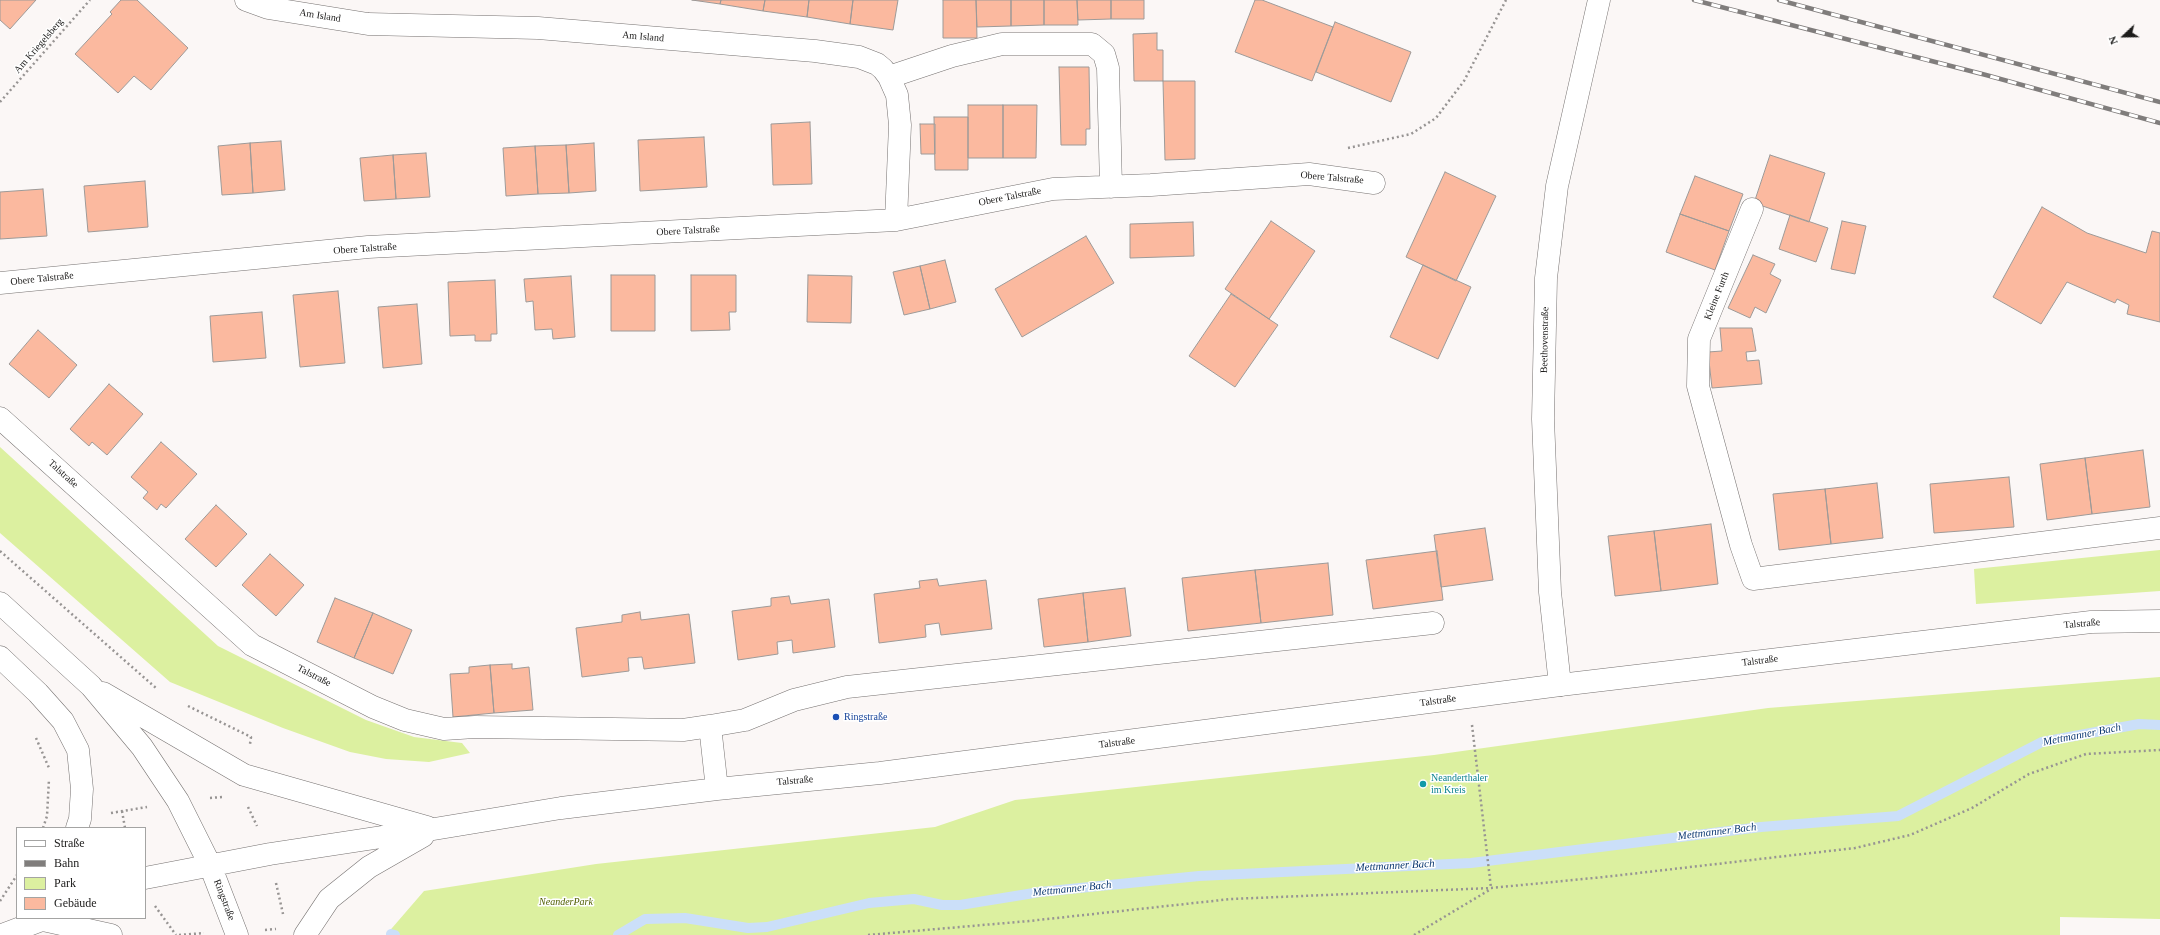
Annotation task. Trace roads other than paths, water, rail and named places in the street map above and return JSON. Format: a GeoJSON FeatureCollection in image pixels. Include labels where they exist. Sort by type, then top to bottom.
{"type":"FeatureCollection","features":[{"type":"Feature","properties":{"kind":"street","name":"Am Island"},"geometry":{"type":"LineString","coordinates":[[246,0],[268,8],[368,24],[538,28],[860,57],[877,64],[889,77],[897,95],[900,125],[896,220]]}},
{"type":"Feature","properties":{"kind":"street","name":"Beethovenstraße"},"geometry":{"type":"LineString","coordinates":[[1560,685],[1550,605],[1543,419],[1546,278],[1557,186],[1599,0]]}},
{"type":"Feature","properties":{"kind":"street"},"geometry":{"type":"LineString","coordinates":[[889,77],[952,56],[1002,44],[1092,44],[1104,54],[1108,68],[1111,187]]}},
{"type":"Feature","properties":{"kind":"street","name":"Obere Talstraße"},"geometry":{"type":"LineString","coordinates":[[0,283],[368,247],[896,220],[1053,189],[1111,187],[1309,174],[1374,182]]}},
{"type":"Feature","properties":{"kind":"street","name":"Kleine Furth"},"geometry":{"type":"LineString","coordinates":[[1752,209],[1699,339],[1698,386],[1741,545],[1753,579],[2160,528]]}},
{"type":"Feature","properties":{"kind":"street","name":"Talstraße"},"geometry":{"type":"LineString","coordinates":[[0,418],[252,645],[373,706],[405,720],[444,729],[475,727],[683,730],[746,720],[794,700],[847,687],[1433,623]]}},
{"type":"Feature","properties":{"kind":"street","name":"Talstraße"},"geometry":{"type":"LineString","coordinates":[[0,603],[91,686],[146,753],[178,801],[210,865],[270,854],[561,808],[717,789],[880,773],[1560,685],[2090,622],[2160,620]]}},
{"type":"Feature","properties":{"kind":"street"},"geometry":{"type":"LineString","coordinates":[[0,657],[38,693],[63,721],[78,750],[82,789],[80,819],[77,827]]}},
{"type":"Feature","properties":{"kind":"street","name":"Talstraße"},"geometry":{"type":"LineString","coordinates":[[91,686],[244,774],[434,829]]}},
{"type":"Feature","properties":{"kind":"street"},"geometry":{"type":"LineString","coordinates":[[710,726],[717,789]]}},
{"type":"Feature","properties":{"kind":"street","name":"Talstraße"},"geometry":{"type":"LineString","coordinates":[[305,935],[334,894],[369,867],[434,829]]}},
{"type":"Feature","properties":{"kind":"street"},"geometry":{"type":"LineString","coordinates":[[146,878],[210,865]]}},
{"type":"Feature","properties":{"kind":"street","name":"Ringstraße"},"geometry":{"type":"LineString","coordinates":[[210,865],[237,935]]}},
{"type":"Feature","properties":{"kind":"street"},"geometry":{"type":"LineString","coordinates":[[2,935],[44,919],[111,935]]}},
{"type":"Feature","properties":{"kind":"waterway","name":"Mettmanner Bach"},"geometry":{"type":"LineString","coordinates":[[618,935],[645,919],[685,918],[748,928],[767,927],[869,903],[914,899],[942,905],[960,905],[1040,892],[1199,876],[1471,863],[1761,827],[1898,816],[2042,742],[2139,724],[2160,725]]}},
{"type":"Feature","properties":{"kind":"waterway","name":"Mettmanner Bach"},"geometry":{"type":"LineString","coordinates":[[391,934],[395,935]]}},
{"type":"Feature","properties":{"kind":"railway"},"geometry":{"type":"LineString","coordinates":[[1694,0],[1986,75],[2160,123]]}},
{"type":"Feature","properties":{"kind":"railway"},"geometry":{"type":"LineString","coordinates":[[1779,0],[2160,102]]}},
{"type":"Feature","properties":{"kind":"place","name":"Ringstraße"},"geometry":{"type":"Point","coordinates":[836,717]}},
{"type":"Feature","properties":{"kind":"place","name":"Neanderthaler im Kreis"},"geometry":{"type":"Point","coordinates":[1423,784]}},
{"type":"Feature","properties":{"kind":"park label","name":"NeanderPark"},"geometry":{"type":"Point","coordinates":[566,902]}}]}
